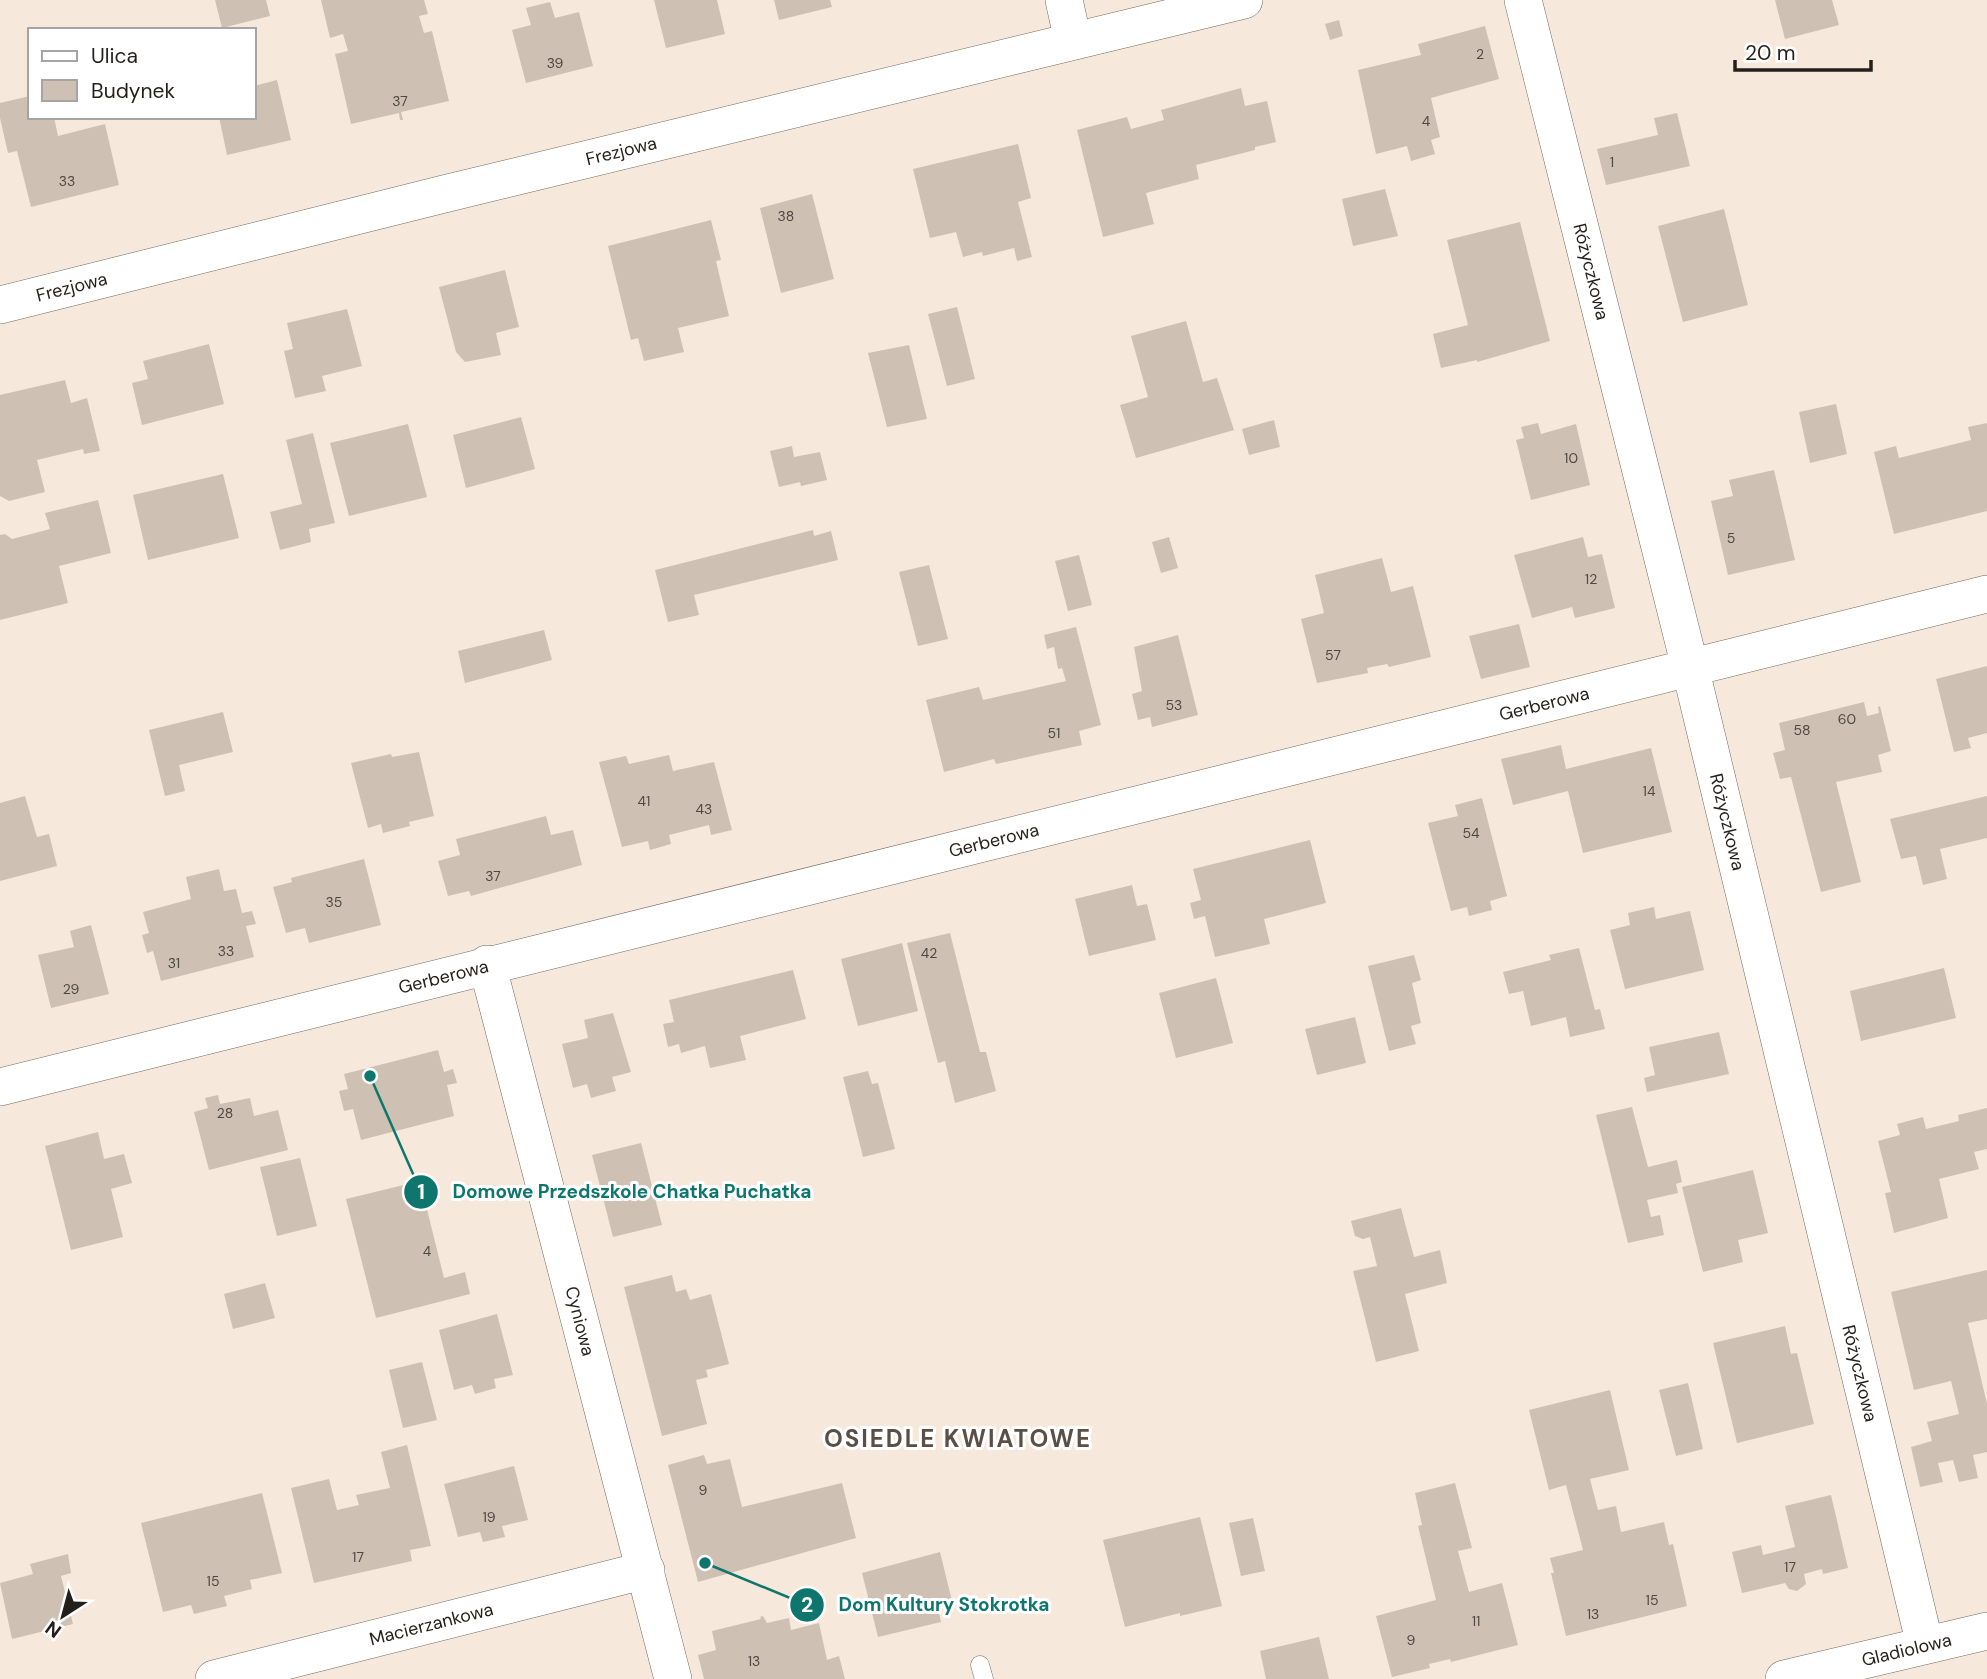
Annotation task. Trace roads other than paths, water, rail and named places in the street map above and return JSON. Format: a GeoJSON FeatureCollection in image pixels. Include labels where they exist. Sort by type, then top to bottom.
{"type":"FeatureCollection","features":[{"type":"Feature","properties":{"kind":"street"},"geometry":{"type":"LineString","coordinates":[[1063,0],[1073,41]]}},
{"type":"Feature","properties":{"kind":"street","name":"Frezjowa"},"geometry":{"type":"LineString","coordinates":[[0,305],[1244,0]]}},
{"type":"Feature","properties":{"kind":"street","name":"Różyczkowa"},"geometry":{"type":"LineString","coordinates":[[1523,0],[1690,667],[1926,1645]]}},
{"type":"Feature","properties":{"kind":"street","name":"Gerberowa"},"geometry":{"type":"LineString","coordinates":[[0,1087],[487,964],[1987,594]]}},
{"type":"Feature","properties":{"kind":"street","name":"Cyniowa"},"geometry":{"type":"LineString","coordinates":[[487,964],[673,1679]]}},
{"type":"Feature","properties":{"kind":"street","name":"Macierzankowa"},"geometry":{"type":"LineString","coordinates":[[214,1679],[646,1570]]}},
{"type":"Feature","properties":{"kind":"street","name":"Gladiolowa"},"geometry":{"type":"LineString","coordinates":[[1784,1679],[1987,1631]]}},
{"type":"Feature","properties":{"kind":"place","name":"Domowe Przedszkole Chatka Puchatka"},"geometry":{"type":"Point","coordinates":[370,1076]}},
{"type":"Feature","properties":{"kind":"place","name":"Dom Kultury Stokrotka"},"geometry":{"type":"Point","coordinates":[705,1563]}},
{"type":"Feature","properties":{"kind":"district","name":"OSIEDLE KWIATOWE"},"geometry":{"type":"Point","coordinates":[958,1438]}}]}
